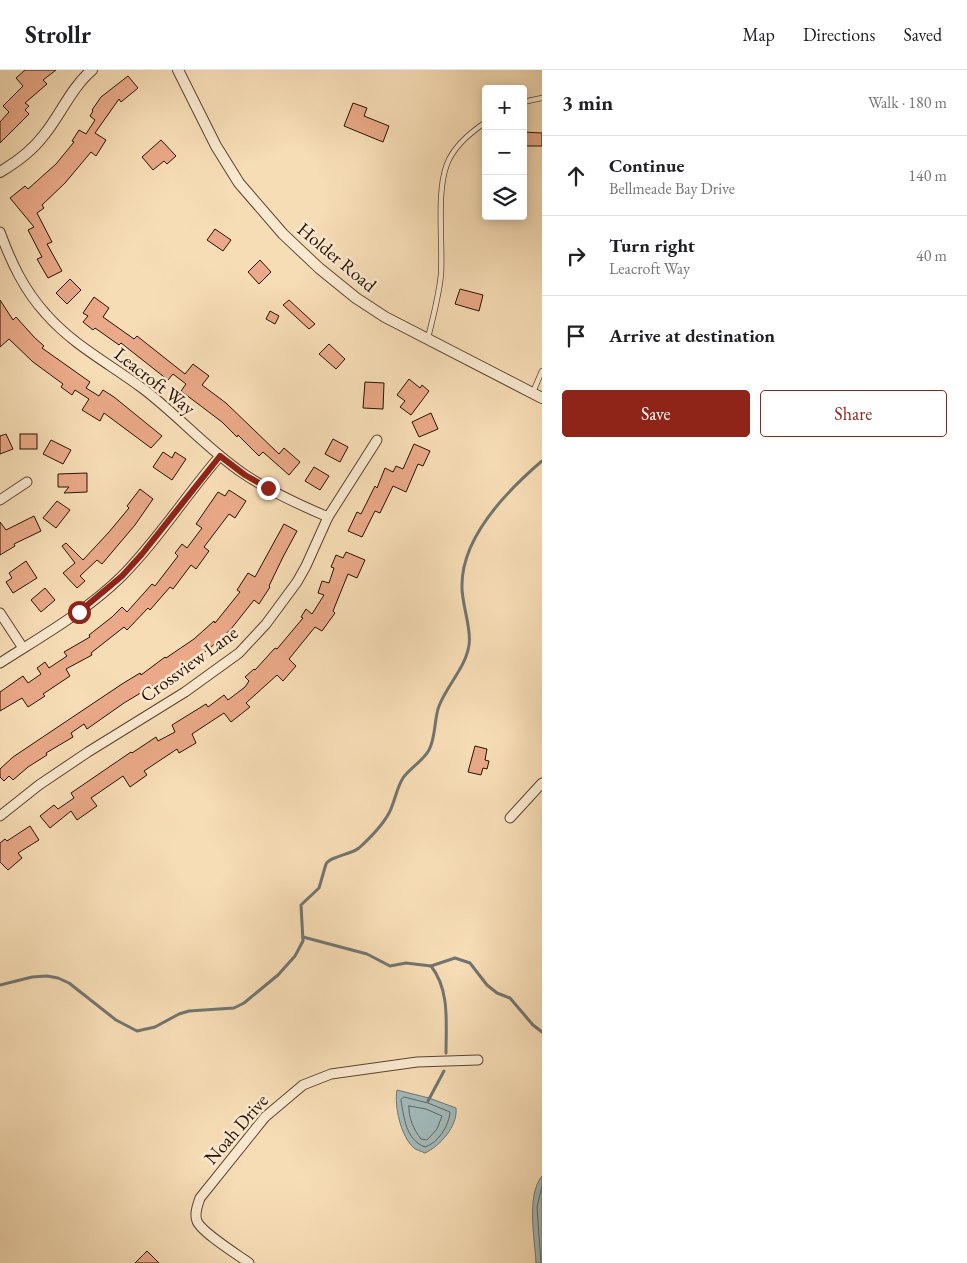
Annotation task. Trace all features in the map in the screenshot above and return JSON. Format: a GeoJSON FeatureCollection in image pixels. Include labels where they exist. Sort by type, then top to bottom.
{"type":"FeatureCollection","features":[{"type":"Feature","properties":{"kind":"street"},"geometry":{"type":"LineString","coordinates":[[0,172],[31,150],[52,125],[76,87],[92,70]]}},
{"type":"Feature","properties":{"kind":"street","name":"Holder Road"},"geometry":{"type":"LineString","coordinates":[[180,71],[230,169],[254,201],[283,234],[337,283],[385,317],[537,396]]}},
{"type":"Feature","properties":{"kind":"street","name":"Leacroft Way"},"geometry":{"type":"LineString","coordinates":[[0,232],[19,278],[47,316],[82,346],[173,412],[220,456],[245,475],[328,518]]}},
{"type":"Feature","properties":{"kind":"street","name":"Crossview Lane"},"geometry":{"type":"LineString","coordinates":[[0,816],[39,785],[88,752],[185,692],[239,653],[266,624],[297,582],[328,518],[377,440]]}},
{"type":"Feature","properties":{"kind":"street"},"geometry":{"type":"LineString","coordinates":[[0,663],[79,612],[122,576],[142,554],[220,456]]}},
{"type":"Feature","properties":{"kind":"street"},"geometry":{"type":"LineString","coordinates":[[0,500],[26,482]]}},
{"type":"Feature","properties":{"kind":"street"},"geometry":{"type":"LineString","coordinates":[[0,613],[22,648]]}},
{"type":"Feature","properties":{"kind":"street"},"geometry":{"type":"LineString","coordinates":[[510,818],[542,783]]}},
{"type":"Feature","properties":{"kind":"street","name":"Noah Drive"},"geometry":{"type":"LineString","coordinates":[[248,1263],[202,1228],[197,1220],[196,1212],[200,1198],[273,1109],[303,1085],[331,1074],[417,1062],[478,1060]]}},
{"type":"Feature","properties":{"kind":"lane"},"geometry":{"type":"LineString","coordinates":[[527,101],[542,98]]}},
{"type":"Feature","properties":{"kind":"lane"},"geometry":{"type":"LineString","coordinates":[[428,340],[441,274],[443,180],[448,162],[460,144],[482,125]]}},
{"type":"Feature","properties":{"kind":"lane"},"geometry":{"type":"LineString","coordinates":[[537,396],[542,371]]}},
{"type":"Feature","properties":{"kind":"water"},"geometry":{"type":"Polygon","coordinates":[[[397,1090],[429,1098],[456,1108],[454,1122],[447,1135],[431,1150],[425,1153],[414,1148],[405,1137],[399,1121],[397,1090]]]}},
{"type":"Feature","properties":{"kind":"water"},"geometry":{"type":"Polygon","coordinates":[[[542,1176],[542,1263],[536,1263],[533,1206],[537,1184],[542,1176]]]}},
{"type":"Feature","properties":{"kind":"building"},"geometry":{"type":"Polygon","coordinates":[[[25,70],[56,70],[43,80],[47,84],[25,103],[29,106],[25,110],[29,114],[0,143],[0,122],[9,112],[3,106],[23,86],[16,78],[25,70]]]}},
{"type":"Feature","properties":{"kind":"building"},"geometry":{"type":"Polygon","coordinates":[[[128,76],[138,88],[121,102],[119,99],[95,133],[106,140],[96,156],[91,152],[65,183],[42,205],[44,208],[37,213],[52,242],[47,244],[62,271],[48,278],[37,259],[42,257],[28,230],[34,227],[10,198],[25,186],[28,189],[56,164],[74,142],[72,141],[79,130],[86,134],[95,120],[90,116],[92,110],[101,97],[128,76]]]}},
{"type":"Feature","properties":{"kind":"building"},"geometry":{"type":"Polygon","coordinates":[[[353,103],[367,108],[364,116],[389,126],[383,142],[344,126],[353,103]]]}},
{"type":"Feature","properties":{"kind":"building"},"geometry":{"type":"Polygon","coordinates":[[[527,132],[542,133],[542,146],[527,146],[527,132]]]}},
{"type":"Feature","properties":{"kind":"building"},"geometry":{"type":"Polygon","coordinates":[[[161,140],[176,156],[167,164],[164,161],[153,170],[142,157],[161,140]]]}},
{"type":"Feature","properties":{"kind":"building"},"geometry":{"type":"Polygon","coordinates":[[[215,229],[231,240],[223,251],[207,240],[215,229]]]}},
{"type":"Feature","properties":{"kind":"building"},"geometry":{"type":"Polygon","coordinates":[[[260,260],[271,272],[259,284],[248,272],[260,260]]]}},
{"type":"Feature","properties":{"kind":"building"},"geometry":{"type":"Polygon","coordinates":[[[70,279],[81,290],[67,304],[56,293],[70,279]]]}},
{"type":"Feature","properties":{"kind":"building"},"geometry":{"type":"Polygon","coordinates":[[[460,289],[483,295],[479,311],[455,304],[460,289]]]}},
{"type":"Feature","properties":{"kind":"building"},"geometry":{"type":"Polygon","coordinates":[[[94,297],[109,308],[103,317],[134,339],[137,336],[185,374],[193,364],[209,376],[202,385],[226,403],[279,454],[284,448],[300,462],[289,475],[263,452],[259,456],[238,435],[237,437],[222,422],[181,391],[186,384],[173,374],[168,380],[121,343],[119,345],[83,322],[88,316],[83,313],[94,297]]]}},
{"type":"Feature","properties":{"kind":"building"},"geometry":{"type":"Polygon","coordinates":[[[0,300],[13,320],[16,317],[44,346],[42,348],[90,382],[86,388],[99,396],[103,390],[162,436],[151,448],[104,413],[100,421],[82,410],[89,399],[75,390],[72,395],[61,387],[63,384],[33,362],[9,339],[0,347],[0,300]]]}},
{"type":"Feature","properties":{"kind":"building"},"geometry":{"type":"Polygon","coordinates":[[[289,300],[315,324],[309,329],[283,305],[289,300]]]}},
{"type":"Feature","properties":{"kind":"building"},"geometry":{"type":"Polygon","coordinates":[[[270,311],[279,316],[275,324],[266,319],[270,311]]]}},
{"type":"Feature","properties":{"kind":"building"},"geometry":{"type":"Polygon","coordinates":[[[329,344],[345,359],[336,369],[319,354],[329,344]]]}},
{"type":"Feature","properties":{"kind":"building"},"geometry":{"type":"Polygon","coordinates":[[[409,379],[420,388],[422,385],[429,391],[411,415],[400,407],[405,401],[397,395],[409,379]]]}},
{"type":"Feature","properties":{"kind":"building"},"geometry":{"type":"Polygon","coordinates":[[[365,382],[384,383],[383,409],[363,408],[365,382]]]}},
{"type":"Feature","properties":{"kind":"building"},"geometry":{"type":"Polygon","coordinates":[[[431,413],[438,429],[419,437],[412,422],[431,413]]]}},
{"type":"Feature","properties":{"kind":"building"},"geometry":{"type":"Polygon","coordinates":[[[6,434],[13,449],[0,454],[0,436],[6,434]]]}},
{"type":"Feature","properties":{"kind":"building"},"geometry":{"type":"Polygon","coordinates":[[[20,434],[37,434],[37,449],[20,449],[20,434]]]}},
{"type":"Feature","properties":{"kind":"building"},"geometry":{"type":"Polygon","coordinates":[[[333,439],[348,447],[340,462],[325,454],[333,439]]]}},
{"type":"Feature","properties":{"kind":"building"},"geometry":{"type":"Polygon","coordinates":[[[51,440],[71,450],[63,464],[43,454],[51,440]]]}},
{"type":"Feature","properties":{"kind":"building"},"geometry":{"type":"Polygon","coordinates":[[[414,444],[430,451],[423,466],[418,464],[406,492],[393,486],[380,513],[375,511],[362,537],[348,531],[357,512],[361,514],[375,486],[377,488],[385,468],[393,472],[396,466],[403,469],[414,444]]]}},
{"type":"Feature","properties":{"kind":"building"},"geometry":{"type":"Polygon","coordinates":[[[163,452],[172,458],[175,452],[186,459],[172,480],[153,467],[163,452]]]}},
{"type":"Feature","properties":{"kind":"building"},"geometry":{"type":"Polygon","coordinates":[[[314,467],[329,476],[320,490],[305,481],[314,467]]]}},
{"type":"Feature","properties":{"kind":"building"},"geometry":{"type":"Polygon","coordinates":[[[87,473],[87,492],[64,493],[69,487],[58,487],[58,474],[87,473]]]}},
{"type":"Feature","properties":{"kind":"building"},"geometry":{"type":"Polygon","coordinates":[[[140,489],[153,499],[135,525],[102,564],[97,560],[80,576],[85,581],[77,588],[63,573],[75,563],[62,546],[66,543],[83,560],[129,508],[127,506],[140,489]]]}},
{"type":"Feature","properties":{"kind":"building"},"geometry":{"type":"Polygon","coordinates":[[[229,490],[246,501],[235,518],[229,514],[204,547],[209,551],[196,569],[191,565],[173,589],[170,587],[150,610],[148,608],[127,630],[124,627],[91,653],[92,655],[66,669],[70,676],[43,694],[45,696],[28,707],[22,698],[0,711],[0,692],[23,676],[28,683],[41,674],[37,668],[45,662],[49,668],[67,656],[64,652],[90,637],[89,635],[122,607],[127,612],[152,584],[155,586],[178,556],[175,553],[182,544],[187,548],[202,528],[196,524],[218,492],[225,496],[229,490]]]}},
{"type":"Feature","properties":{"kind":"building"},"geometry":{"type":"Polygon","coordinates":[[[57,501],[70,510],[56,528],[43,518],[57,501]]]}},
{"type":"Feature","properties":{"kind":"building"},"geometry":{"type":"Polygon","coordinates":[[[34,516],[41,531],[14,544],[15,546],[0,555],[0,522],[6,530],[34,516]]]}},
{"type":"Feature","properties":{"kind":"building"},"geometry":{"type":"Polygon","coordinates":[[[284,524],[297,531],[270,587],[259,604],[254,600],[231,629],[209,649],[87,729],[84,724],[71,733],[73,737],[46,753],[47,755],[28,767],[13,780],[9,776],[4,781],[0,777],[0,769],[13,757],[122,684],[140,673],[141,675],[194,639],[214,621],[215,623],[240,592],[237,590],[248,573],[255,577],[284,524]]]}},
{"type":"Feature","properties":{"kind":"building"},"geometry":{"type":"Polygon","coordinates":[[[346,552],[365,560],[357,578],[348,574],[333,611],[335,613],[322,631],[315,627],[289,659],[296,666],[283,681],[277,675],[246,703],[250,707],[231,722],[224,713],[192,734],[196,743],[179,753],[177,749],[144,771],[147,775],[130,787],[123,776],[91,798],[97,806],[77,820],[71,811],[50,828],[40,816],[54,805],[58,809],[74,798],[71,793],[131,752],[156,737],[158,741],[175,732],[172,725],[206,704],[208,707],[224,695],[228,700],[245,687],[249,681],[245,677],[255,670],[275,648],[277,649],[303,618],[301,617],[306,609],[312,614],[324,595],[318,593],[322,581],[329,583],[334,568],[331,567],[336,555],[343,558],[346,552]]]}},
{"type":"Feature","properties":{"kind":"building"},"geometry":{"type":"Polygon","coordinates":[[[26,561],[37,578],[13,593],[6,582],[12,578],[9,573],[26,561]]]}},
{"type":"Feature","properties":{"kind":"building"},"geometry":{"type":"Polygon","coordinates":[[[45,588],[55,600],[41,612],[31,600],[45,588]]]}},
{"type":"Feature","properties":{"kind":"building"},"geometry":{"type":"Polygon","coordinates":[[[475,746],[487,749],[485,760],[489,761],[487,769],[483,768],[481,775],[468,772],[475,746]]]}},
{"type":"Feature","properties":{"kind":"building"},"geometry":{"type":"Polygon","coordinates":[[[30,826],[39,840],[18,853],[22,858],[8,870],[0,862],[0,843],[5,839],[7,841],[30,826]]]}},
{"type":"Feature","properties":{"kind":"building"},"geometry":{"type":"Polygon","coordinates":[[[147,1251],[159,1263],[135,1263],[147,1251]]]}},
{"type":"Feature","properties":{"kind":"waterway"},"geometry":{"type":"LineString","coordinates":[[0,985],[32,977],[47,976],[58,978],[69,983],[116,1020],[137,1031],[155,1027],[179,1014],[189,1011],[234,1008],[244,1003],[278,975],[295,956],[303,941],[301,905],[319,888],[328,861],[359,848],[376,832],[389,813],[403,778],[429,750],[439,706],[464,661],[469,645],[470,638],[462,585],[464,567],[470,549],[478,532],[502,500],[542,461]]}},
{"type":"Feature","properties":{"kind":"waterway"},"geometry":{"type":"LineString","coordinates":[[303,937],[367,954],[390,966],[406,963],[431,966],[455,958],[470,963],[487,985],[497,993],[510,998],[533,1025],[542,1032]]}},
{"type":"Feature","properties":{"kind":"waterway"},"geometry":{"type":"LineString","coordinates":[[431,966],[437,975],[446,1007],[446,1053]]}},
{"type":"Feature","properties":{"kind":"waterway"},"geometry":{"type":"LineString","coordinates":[[428,1101],[444,1071]]}},
{"type":"Feature","properties":{"kind":"route"},"geometry":{"type":"LineString","coordinates":[[79,612],[122,576],[142,554],[202,476],[220,456],[245,475],[268,488]]}}]}
